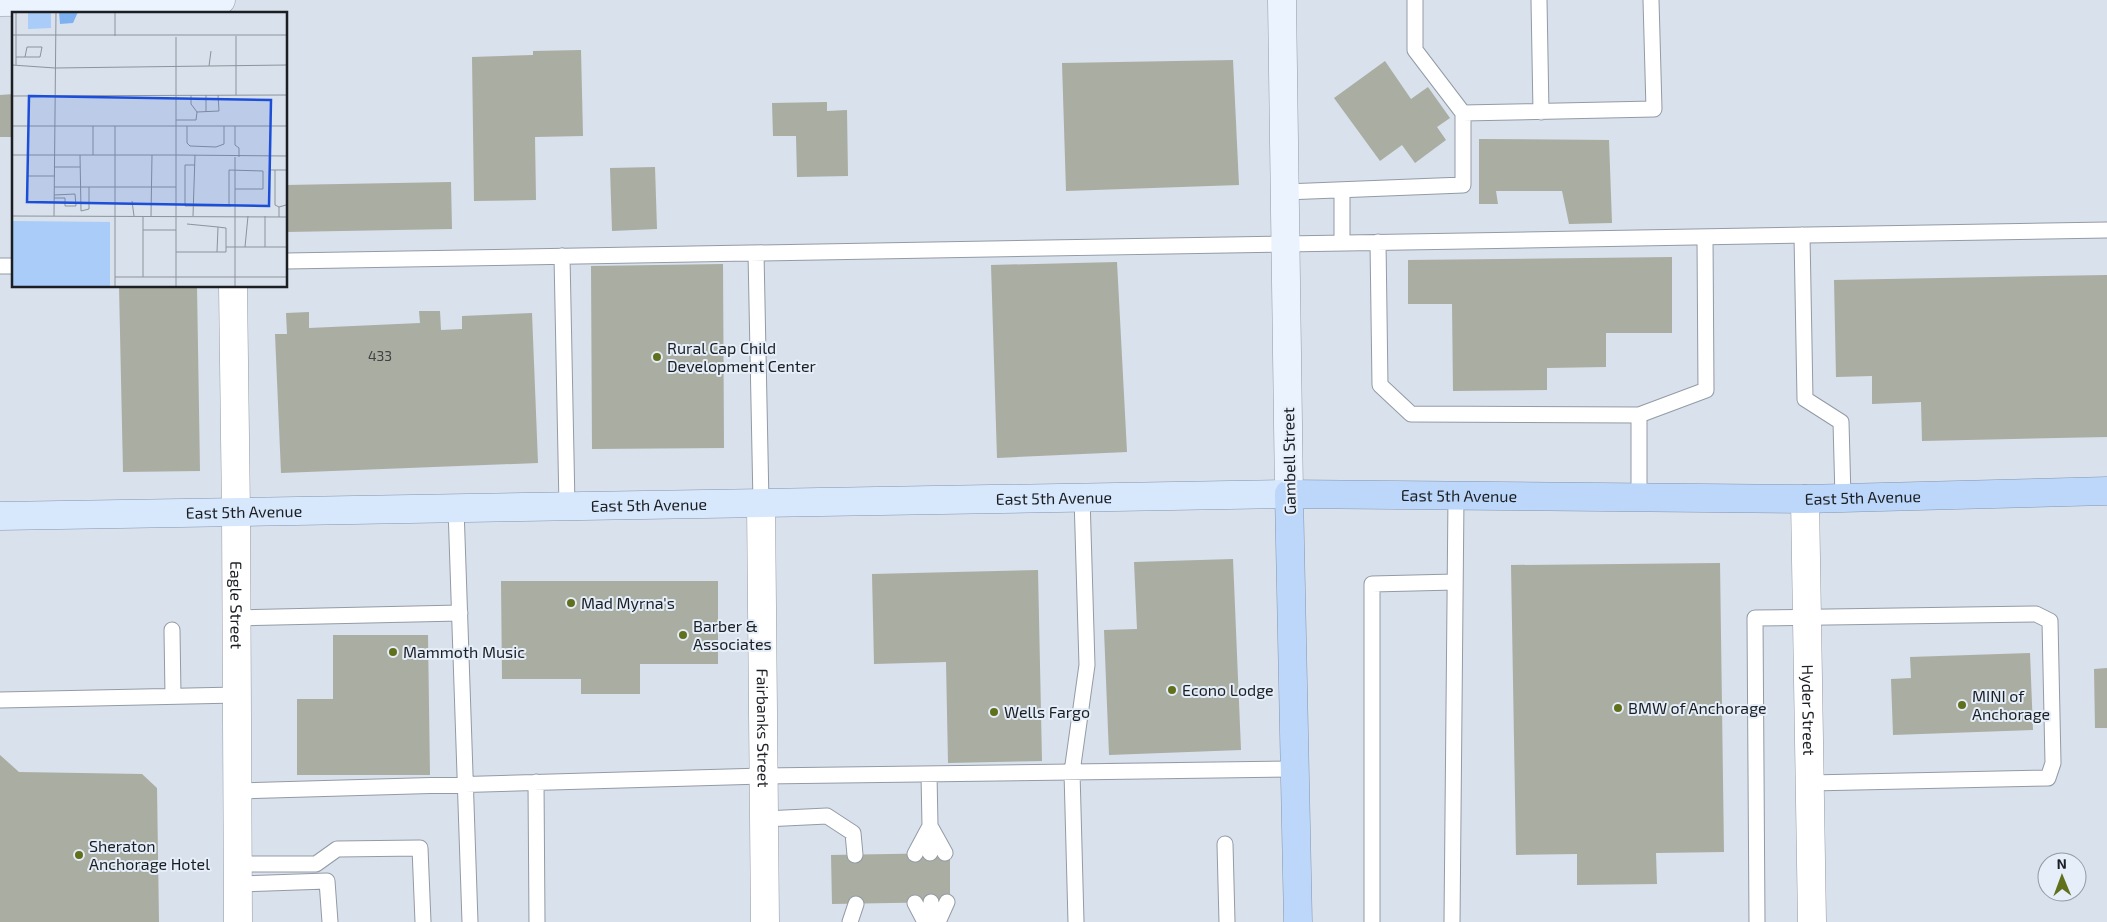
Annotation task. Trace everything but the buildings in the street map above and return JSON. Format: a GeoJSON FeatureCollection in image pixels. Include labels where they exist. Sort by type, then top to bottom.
{"type":"FeatureCollection","features":[{"type":"Feature","properties":{"kind":"highway","name":"East 5th Avenue"},"geometry":{"type":"LineString","coordinates":[[1289,494],[1805,499],[2107,491]]}},
{"type":"Feature","properties":{"kind":"highway","name":"Gambell Street"},"geometry":{"type":"LineString","coordinates":[[1289,494],[1298,922]]}},
{"type":"Feature","properties":{"kind":"main road"},"geometry":{"type":"LineString","coordinates":[[0,2],[221,0]]}},
{"type":"Feature","properties":{"kind":"main road","name":"Gambell Street"},"geometry":{"type":"LineString","coordinates":[[1282,0],[1289,494]]}},
{"type":"Feature","properties":{"kind":"main road","name":"East 5th Avenue"},"geometry":{"type":"LineString","coordinates":[[0,516],[1289,494]]}},
{"type":"Feature","properties":{"kind":"street","name":"Eagle Street"},"geometry":{"type":"LineString","coordinates":[[233,288],[238,922]]}},
{"type":"Feature","properties":{"kind":"street","name":"Hyder Street"},"geometry":{"type":"LineString","coordinates":[[1805,499],[1812,922]]}},
{"type":"Feature","properties":{"kind":"street","name":"Fairbanks Street"},"geometry":{"type":"LineString","coordinates":[[761,503],[765,922]]}},
{"type":"Feature","properties":{"kind":"lane"},"geometry":{"type":"LineString","coordinates":[[1285,192],[1463,186],[1463,113],[1416,50],[1415,0]]}},
{"type":"Feature","properties":{"kind":"lane"},"geometry":{"type":"LineString","coordinates":[[1539,0],[1541,112]]}},
{"type":"Feature","properties":{"kind":"lane"},"geometry":{"type":"LineString","coordinates":[[1463,113],[1654,109],[1651,0]]}},
{"type":"Feature","properties":{"kind":"lane"},"geometry":{"type":"LineString","coordinates":[[1342,190],[1342,243]]}},
{"type":"Feature","properties":{"kind":"lane"},"geometry":{"type":"LineString","coordinates":[[288,261],[2107,230]]}},
{"type":"Feature","properties":{"kind":"lane"},"geometry":{"type":"LineString","coordinates":[[1802,235],[1805,399],[1841,422],[1843,498]]}},
{"type":"Feature","properties":{"kind":"lane"},"geometry":{"type":"LineString","coordinates":[[1378,242],[1380,385],[1411,414],[1638,414],[1706,390],[1705,237]]}},
{"type":"Feature","properties":{"kind":"lane"},"geometry":{"type":"LineString","coordinates":[[756,253],[761,503]]}},
{"type":"Feature","properties":{"kind":"lane"},"geometry":{"type":"LineString","coordinates":[[562,256],[567,506]]}},
{"type":"Feature","properties":{"kind":"lane"},"geometry":{"type":"LineString","coordinates":[[1638,414],[1639,497]]}},
{"type":"Feature","properties":{"kind":"lane"},"geometry":{"type":"LineString","coordinates":[[1452,922],[1456,496]]}},
{"type":"Feature","properties":{"kind":"lane"},"geometry":{"type":"LineString","coordinates":[[1076,922],[1072,772],[1087,665],[1082,497]]}},
{"type":"Feature","properties":{"kind":"lane"},"geometry":{"type":"LineString","coordinates":[[456,508],[470,922]]}},
{"type":"Feature","properties":{"kind":"lane"},"geometry":{"type":"LineString","coordinates":[[1372,922],[1372,584],[1455,582]]}},
{"type":"Feature","properties":{"kind":"lane"},"geometry":{"type":"LineString","coordinates":[[237,618],[460,613]]}},
{"type":"Feature","properties":{"kind":"lane"},"geometry":{"type":"LineString","coordinates":[[1757,922],[1755,618],[2036,614],[2050,621],[2053,763],[2048,778],[1810,783]]}},
{"type":"Feature","properties":{"kind":"lane"},"geometry":{"type":"LineString","coordinates":[[172,630],[173,696]]}},
{"type":"Feature","properties":{"kind":"lane"},"geometry":{"type":"LineString","coordinates":[[0,700],[237,695]]}},
{"type":"Feature","properties":{"kind":"lane"},"geometry":{"type":"LineString","coordinates":[[237,791],[763,776],[1295,769]]}},
{"type":"Feature","properties":{"kind":"lane"},"geometry":{"type":"LineString","coordinates":[[929,774],[930,826],[938,853]]}},
{"type":"Feature","properties":{"kind":"lane"},"geometry":{"type":"LineString","coordinates":[[536,782],[537,922]]}},
{"type":"Feature","properties":{"kind":"lane"},"geometry":{"type":"LineString","coordinates":[[764,819],[827,816],[853,833],[855,855]]}},
{"type":"Feature","properties":{"kind":"lane"},"geometry":{"type":"LineString","coordinates":[[915,854],[930,826]]}},
{"type":"Feature","properties":{"kind":"lane"},"geometry":{"type":"LineString","coordinates":[[1225,844],[1227,922]]}},
{"type":"Feature","properties":{"kind":"lane"},"geometry":{"type":"LineString","coordinates":[[238,874],[316,864],[337,849],[420,848],[422,922]]}},
{"type":"Feature","properties":{"kind":"lane"},"geometry":{"type":"LineString","coordinates":[[238,874],[327,881],[330,922]]}},
{"type":"Feature","properties":{"kind":"lane"},"geometry":{"type":"LineString","coordinates":[[931,902],[932,922]]}},
{"type":"Feature","properties":{"kind":"lane"},"geometry":{"type":"LineString","coordinates":[[938,922],[946,902]]}},
{"type":"Feature","properties":{"kind":"lane"},"geometry":{"type":"LineString","coordinates":[[915,903],[925,922]]}},
{"type":"Feature","properties":{"kind":"lane"},"geometry":{"type":"LineString","coordinates":[[850,922],[856,904]]}},
{"type":"Feature","properties":{"kind":"place","name":"Rural Cap Child Development Center"},"geometry":{"type":"Point","coordinates":[657,357]}},
{"type":"Feature","properties":{"kind":"place","name":"Mad Myrna's"},"geometry":{"type":"Point","coordinates":[571,603]}},
{"type":"Feature","properties":{"kind":"place","name":"Barber & Associates"},"geometry":{"type":"Point","coordinates":[683,635]}},
{"type":"Feature","properties":{"kind":"place","name":"Mammoth Music"},"geometry":{"type":"Point","coordinates":[393,652]}},
{"type":"Feature","properties":{"kind":"place","name":"Econo Lodge"},"geometry":{"type":"Point","coordinates":[1172,690]}},
{"type":"Feature","properties":{"kind":"place","name":"MINI of Anchorage"},"geometry":{"type":"Point","coordinates":[1962,705]}},
{"type":"Feature","properties":{"kind":"place","name":"BMW of Anchorage"},"geometry":{"type":"Point","coordinates":[1618,708]}},
{"type":"Feature","properties":{"kind":"place","name":"Wells Fargo"},"geometry":{"type":"Point","coordinates":[994,712]}},
{"type":"Feature","properties":{"kind":"place","name":"Sheraton Anchorage Hotel"},"geometry":{"type":"Point","coordinates":[79,855]}}]}
